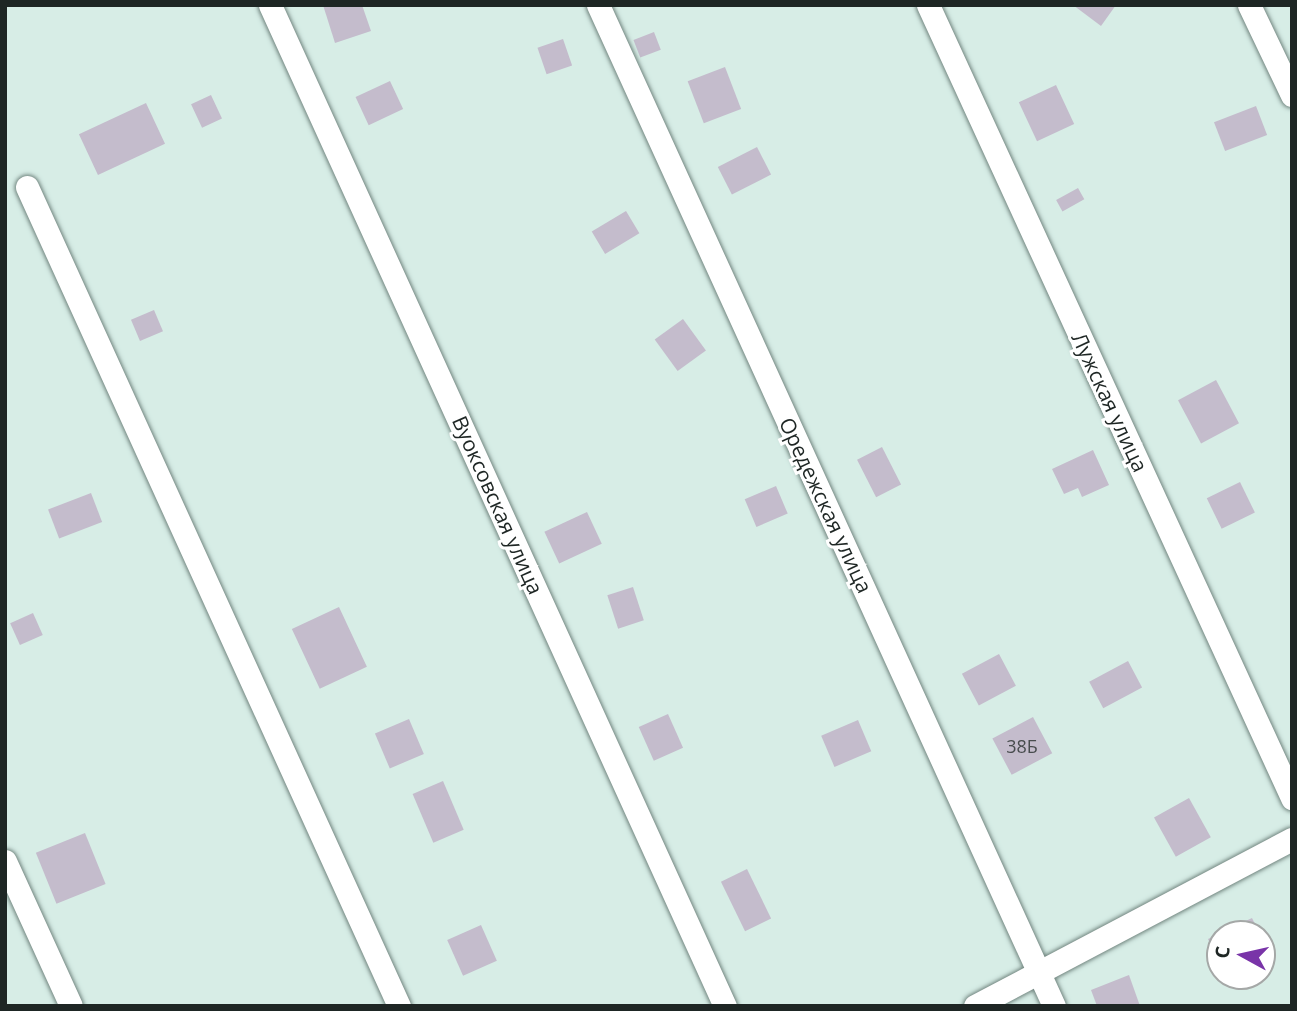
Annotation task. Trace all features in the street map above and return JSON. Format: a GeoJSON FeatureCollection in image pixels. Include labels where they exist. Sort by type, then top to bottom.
{"type":"FeatureCollection","features":[{"type":"Feature","properties":{"kind":"street","name":"Вуоксовская улица"},"geometry":{"type":"LineString","coordinates":[[270,5],[725,1006]]}},
{"type":"Feature","properties":{"kind":"street","name":"Оредежская улица"},"geometry":{"type":"LineString","coordinates":[[598,5],[1054,1006]]}},
{"type":"Feature","properties":{"kind":"street","name":"Лужская улица"},"geometry":{"type":"LineString","coordinates":[[928,5],[1292,798]]}},
{"type":"Feature","properties":{"kind":"street"},"geometry":{"type":"LineString","coordinates":[[1249,5],[1292,95]]}},
{"type":"Feature","properties":{"kind":"street"},"geometry":{"type":"LineString","coordinates":[[27,187],[400,1006]]}},
{"type":"Feature","properties":{"kind":"street"},"geometry":{"type":"LineString","coordinates":[[975,1006],[1292,839]]}},
{"type":"Feature","properties":{"kind":"street"},"geometry":{"type":"LineString","coordinates":[[5,861],[71,1006]]}},
{"type":"Feature","properties":{"kind":"building"},"geometry":{"type":"Polygon","coordinates":[[[323,5],[362,5],[371,31],[335,43],[323,5]]]}},
{"type":"Feature","properties":{"kind":"building"},"geometry":{"type":"Polygon","coordinates":[[[1073,5],[1116,5],[1101,26],[1073,5]]]}},
{"type":"Feature","properties":{"kind":"building"},"geometry":{"type":"Polygon","coordinates":[[[654,32],[661,50],[640,58],[633,40],[654,32]]]}},
{"type":"Feature","properties":{"kind":"building"},"geometry":{"type":"Polygon","coordinates":[[[563,39],[572,65],[547,74],[537,48],[563,39]]]}},
{"type":"Feature","properties":{"kind":"building"},"geometry":{"type":"Polygon","coordinates":[[[725,67],[741,109],[704,123],[688,81],[725,67]]]}},
{"type":"Feature","properties":{"kind":"building"},"geometry":{"type":"Polygon","coordinates":[[[390,81],[403,109],[369,125],[356,97],[390,81]]]}},
{"type":"Feature","properties":{"kind":"building"},"geometry":{"type":"Polygon","coordinates":[[[1056,85],[1074,124],[1037,141],[1019,102],[1056,85]]]}},
{"type":"Feature","properties":{"kind":"building"},"geometry":{"type":"Polygon","coordinates":[[[211,95],[222,119],[202,128],[191,104],[211,95]]]}},
{"type":"Feature","properties":{"kind":"building"},"geometry":{"type":"Polygon","coordinates":[[[146,103],[165,144],[98,175],[79,134],[146,103]]]}},
{"type":"Feature","properties":{"kind":"building"},"geometry":{"type":"Polygon","coordinates":[[[1256,106],[1267,135],[1225,151],[1214,122],[1256,106]]]}},
{"type":"Feature","properties":{"kind":"building"},"geometry":{"type":"Polygon","coordinates":[[[757,147],[771,175],[732,195],[718,167],[757,147]]]}},
{"type":"Feature","properties":{"kind":"building"},"geometry":{"type":"Polygon","coordinates":[[[1078,188],[1084,199],[1062,211],[1056,200],[1078,188]]]}},
{"type":"Feature","properties":{"kind":"building"},"geometry":{"type":"Polygon","coordinates":[[[626,211],[639,233],[605,254],[592,232],[626,211]]]}},
{"type":"Feature","properties":{"kind":"building"},"geometry":{"type":"Polygon","coordinates":[[[154,310],[163,331],[140,341],[131,320],[154,310]]]}},
{"type":"Feature","properties":{"kind":"building"},"geometry":{"type":"Polygon","coordinates":[[[683,319],[706,351],[678,371],[655,340],[683,319]]]}},
{"type":"Feature","properties":{"kind":"building"},"geometry":{"type":"Polygon","coordinates":[[[1216,380],[1239,423],[1201,443],[1178,400],[1216,380]]]}},
{"type":"Feature","properties":{"kind":"building"},"geometry":{"type":"Polygon","coordinates":[[[882,447],[901,484],[876,497],[857,460],[882,447]]]}},
{"type":"Feature","properties":{"kind":"building"},"geometry":{"type":"Polygon","coordinates":[[[1093,450],[1109,485],[1082,497],[1078,488],[1064,494],[1052,469],[1093,450]]]}},
{"type":"Feature","properties":{"kind":"building"},"geometry":{"type":"Polygon","coordinates":[[[1240,482],[1255,513],[1222,529],[1207,498],[1240,482]]]}},
{"type":"Feature","properties":{"kind":"building"},"geometry":{"type":"Polygon","coordinates":[[[776,486],[788,514],[756,527],[745,499],[776,486]]]}},
{"type":"Feature","properties":{"kind":"building"},"geometry":{"type":"Polygon","coordinates":[[[91,493],[102,522],[59,538],[48,509],[91,493]]]}},
{"type":"Feature","properties":{"kind":"building"},"geometry":{"type":"Polygon","coordinates":[[[587,512],[602,544],[559,564],[544,532],[587,512]]]}},
{"type":"Feature","properties":{"kind":"building"},"geometry":{"type":"Polygon","coordinates":[[[633,587],[644,620],[618,629],[607,595],[633,587]]]}},
{"type":"Feature","properties":{"kind":"building"},"geometry":{"type":"Polygon","coordinates":[[[339,607],[367,667],[320,689],[292,629],[339,607]]]}},
{"type":"Feature","properties":{"kind":"building"},"geometry":{"type":"Polygon","coordinates":[[[33,613],[43,635],[20,645],[10,623],[33,613]]]}},
{"type":"Feature","properties":{"kind":"building"},"geometry":{"type":"Polygon","coordinates":[[[999,654],[1016,686],[979,706],[962,674],[999,654]]]}},
{"type":"Feature","properties":{"kind":"building"},"geometry":{"type":"Polygon","coordinates":[[[1128,661],[1142,687],[1103,708],[1089,682],[1128,661]]]}},
{"type":"Feature","properties":{"kind":"building"},"geometry":{"type":"Polygon","coordinates":[[[668,714],[683,748],[654,761],[639,727],[668,714]]]}},
{"type":"Feature","properties":{"kind":"building"},"geometry":{"type":"Polygon","coordinates":[[[1033,717],[1052,753],[1012,775],[992,739],[1033,717]]]}},
{"type":"Feature","properties":{"kind":"building"},"geometry":{"type":"Polygon","coordinates":[[[409,719],[424,754],[390,768],[375,733],[409,719]]]}},
{"type":"Feature","properties":{"kind":"building"},"geometry":{"type":"Polygon","coordinates":[[[858,720],[871,751],[834,767],[821,736],[858,720]]]}},
{"type":"Feature","properties":{"kind":"building"},"geometry":{"type":"Polygon","coordinates":[[[443,781],[464,830],[433,843],[413,794],[443,781]]]}},
{"type":"Feature","properties":{"kind":"building"},"geometry":{"type":"Polygon","coordinates":[[[1189,798],[1211,837],[1176,857],[1154,817],[1189,798]]]}},
{"type":"Feature","properties":{"kind":"building"},"geometry":{"type":"Polygon","coordinates":[[[85,833],[106,884],[56,904],[36,853],[85,833]]]}},
{"type":"Feature","properties":{"kind":"building"},"geometry":{"type":"Polygon","coordinates":[[[747,869],[771,918],[745,931],[721,882],[747,869]]]}},
{"type":"Feature","properties":{"kind":"building"},"geometry":{"type":"Polygon","coordinates":[[[481,925],[497,961],[463,976],[447,940],[481,925]]]}},
{"type":"Feature","properties":{"kind":"building"},"geometry":{"type":"Polygon","coordinates":[[[1129,975],[1140,1006],[1097,1006],[1091,990],[1129,975]]]}}]}
